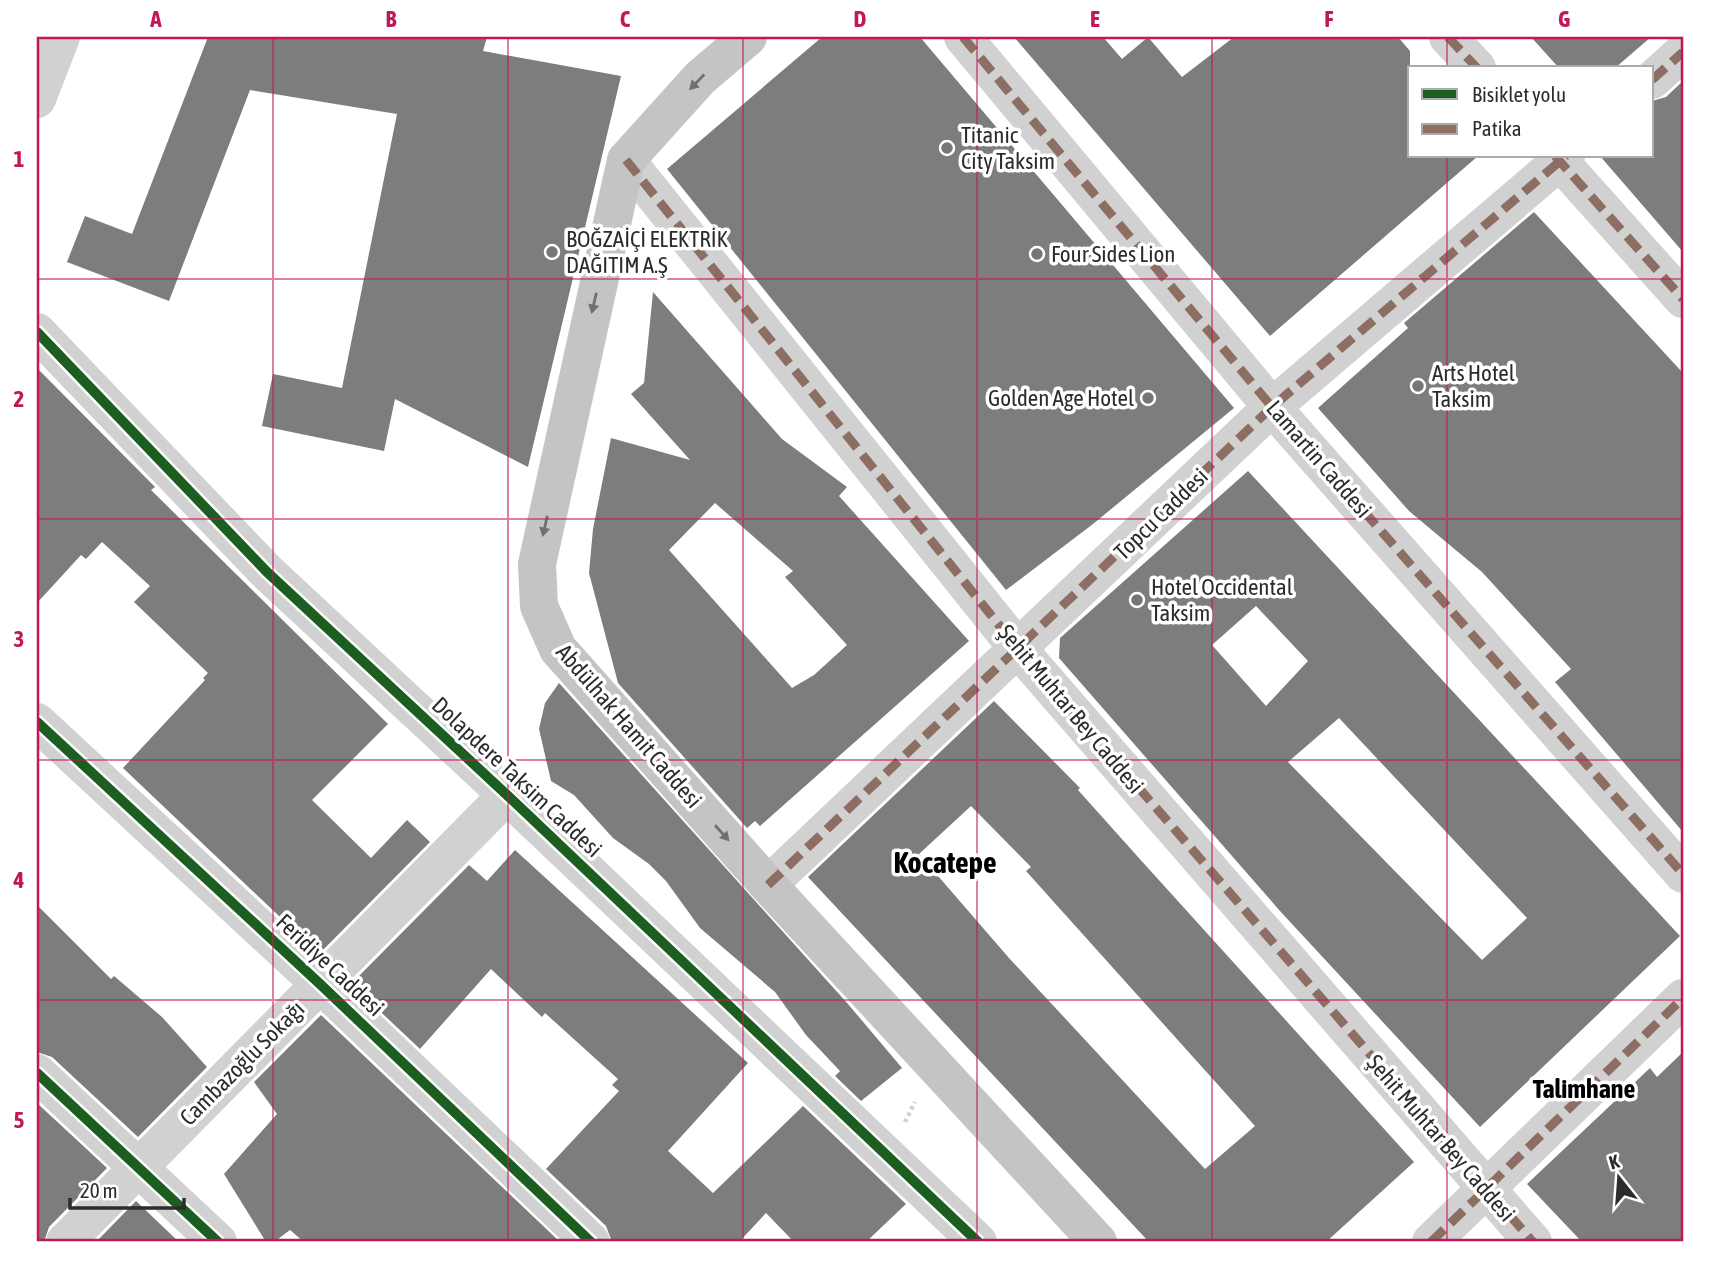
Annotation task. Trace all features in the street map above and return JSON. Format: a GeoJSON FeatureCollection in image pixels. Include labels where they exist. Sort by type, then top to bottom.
{"type":"FeatureCollection","features":[{"type":"Feature","properties":{"kind":"main road","name":"Abdülhak Hamit Caddesi"},"geometry":{"type":"LineString","coordinates":[[748,37],[700,78],[626,160],[537,564],[539,606],[558,649],[768,885],[1098,1242]]}},
{"type":"Feature","properties":{"kind":"street"},"geometry":{"type":"LineString","coordinates":[[37,99],[61,37]]}},
{"type":"Feature","properties":{"kind":"street","name":"Lamartin Caddesi"},"geometry":{"type":"LineString","coordinates":[[963,37],[1272,407],[1683,874]]}},
{"type":"Feature","properties":{"kind":"street"},"geometry":{"type":"LineString","coordinates":[[1448,37],[1475,66]]}},
{"type":"Feature","properties":{"kind":"street"},"geometry":{"type":"LineString","coordinates":[[1654,78],[1683,52]]}},
{"type":"Feature","properties":{"kind":"street"},"geometry":{"type":"LineString","coordinates":[[1560,158],[1683,299]]}},
{"type":"Feature","properties":{"kind":"street","name":"Topcu Caddesi"},"geometry":{"type":"LineString","coordinates":[[768,885],[1019,650],[1272,407],[1560,158]]}},
{"type":"Feature","properties":{"kind":"street","name":"Şehit Muhtar Bey Caddesi"},"geometry":{"type":"LineString","coordinates":[[626,160],[1019,650],[1486,1192],[1533,1242]]}},
{"type":"Feature","properties":{"kind":"street","name":"Dolapdere Taksim Caddesi"},"geometry":{"type":"LineString","coordinates":[[37,332],[267,572],[507,795],[978,1242]]}},
{"type":"Feature","properties":{"kind":"street","name":"Feridiye Caddesi"},"geometry":{"type":"LineString","coordinates":[[37,722],[320,984],[591,1242]]}},
{"type":"Feature","properties":{"kind":"street","name":"Cambazoğlu Sokağı"},"geometry":{"type":"LineString","coordinates":[[65,1242],[507,795]]}},
{"type":"Feature","properties":{"kind":"street"},"geometry":{"type":"LineString","coordinates":[[1431,1242],[1486,1192],[1683,998]]}},
{"type":"Feature","properties":{"kind":"street"},"geometry":{"type":"LineString","coordinates":[[37,1073],[218,1242]]}},
{"type":"Feature","properties":{"kind":"building"},"geometry":{"type":"Polygon","coordinates":[[[208,37],[487,37],[483,51],[621,76],[528,467],[395,399],[384,451],[262,426],[273,374],[342,388],[397,114],[250,90],[169,301],[67,262],[85,216],[132,234],[208,37]]]}},
{"type":"Feature","properties":{"kind":"building"},"geometry":{"type":"Polygon","coordinates":[[[822,37],[920,37],[1234,408],[1093,524],[1006,590],[667,169],[822,37]]]}},
{"type":"Feature","properties":{"kind":"building"},"geometry":{"type":"Polygon","coordinates":[[[1014,37],[1103,37],[1122,59],[1148,37],[1182,77],[1234,37],[1398,37],[1410,51],[1408,158],[1476,158],[1270,336],[1014,37]]]}},
{"type":"Feature","properties":{"kind":"building"},"geometry":{"type":"Polygon","coordinates":[[[1531,37],[1651,37],[1617,66],[1557,66],[1531,37]]]}},
{"type":"Feature","properties":{"kind":"building"},"geometry":{"type":"Polygon","coordinates":[[[1683,81],[1683,252],[1602,158],[1654,158],[1654,100],[1666,97],[1683,81]]]}},
{"type":"Feature","properties":{"kind":"building"},"geometry":{"type":"Polygon","coordinates":[[[1534,212],[1683,373],[1683,832],[1555,682],[1571,669],[1482,572],[1409,511],[1318,408],[1408,328],[1404,323],[1534,212]]]}},
{"type":"Feature","properties":{"kind":"building"},"geometry":{"type":"Polygon","coordinates":[[[653,292],[782,439],[847,487],[839,496],[969,641],[760,826],[755,821],[747,828],[618,683],[589,573],[593,529],[611,438],[690,460],[631,394],[644,383],[653,292]],[[715,503],[669,550],[792,688],[814,675],[847,645],[785,577],[793,571],[715,503]]]}},
{"type":"Feature","properties":{"kind":"building"},"geometry":{"type":"Polygon","coordinates":[[[37,368],[155,487],[151,490],[388,724],[312,800],[371,858],[407,820],[430,842],[319,954],[123,768],[205,680],[203,678],[208,673],[134,602],[150,586],[102,542],[86,559],[81,555],[37,603],[37,368]]]}},
{"type":"Feature","properties":{"kind":"building"},"geometry":{"type":"Polygon","coordinates":[[[1248,471],[1680,936],[1480,1127],[1280,911],[1059,658],[1060,638],[1248,471]],[[1256,606],[1212,645],[1266,706],[1308,661],[1256,606]],[[1339,718],[1288,762],[1482,960],[1527,918],[1339,718]]]}},
{"type":"Feature","properties":{"kind":"building"},"geometry":{"type":"Polygon","coordinates":[[[559,683],[848,1004],[902,1068],[861,1101],[835,1076],[840,1071],[806,1035],[775,992],[700,928],[666,881],[649,864],[613,838],[574,795],[551,781],[539,729],[545,703],[559,683]]]}},
{"type":"Feature","properties":{"kind":"building"},"geometry":{"type":"Polygon","coordinates":[[[994,701],[1080,788],[1078,790],[1414,1162],[1326,1242],[1149,1242],[808,877],[994,701]],[[971,806],[919,854],[1009,958],[1205,1169],[1255,1126],[1026,871],[1031,867],[971,806]]]}},
{"type":"Feature","properties":{"kind":"building"},"geometry":{"type":"Polygon","coordinates":[[[515,850],[748,1063],[668,1151],[713,1193],[803,1106],[906,1204],[866,1242],[794,1242],[766,1213],[739,1242],[612,1242],[606,1226],[546,1169],[619,1091],[612,1085],[618,1079],[545,1013],[542,1017],[491,969],[420,1049],[351,984],[469,865],[487,881],[515,850]]]}},
{"type":"Feature","properties":{"kind":"building"},"geometry":{"type":"Polygon","coordinates":[[[37,905],[111,979],[114,976],[162,1017],[207,1067],[138,1137],[52,1057],[37,1052],[37,905]]]}},
{"type":"Feature","properties":{"kind":"building"},"geometry":{"type":"Polygon","coordinates":[[[321,1015],[560,1242],[304,1242],[290,1230],[274,1242],[266,1242],[224,1174],[277,1114],[254,1082],[321,1015]]]}},
{"type":"Feature","properties":{"kind":"building"},"geometry":{"type":"Polygon","coordinates":[[[1683,1052],[1683,1242],[1582,1242],[1527,1184],[1650,1068],[1657,1077],[1683,1052]]]}},
{"type":"Feature","properties":{"kind":"building"},"geometry":{"type":"Polygon","coordinates":[[[37,1103],[107,1168],[49,1227],[44,1242],[37,1242],[37,1103]]]}},
{"type":"Feature","properties":{"kind":"building"},"geometry":{"type":"Polygon","coordinates":[[[136,1201],[179,1242],[96,1242],[136,1201]]]}},
{"type":"Feature","properties":{"kind":"marked path"},"geometry":{"type":"LineString","coordinates":[[963,37],[1272,407],[1683,874]]}},
{"type":"Feature","properties":{"kind":"marked path"},"geometry":{"type":"LineString","coordinates":[[1448,37],[1475,66]]}},
{"type":"Feature","properties":{"kind":"marked path"},"geometry":{"type":"LineString","coordinates":[[1654,78],[1683,52]]}},
{"type":"Feature","properties":{"kind":"marked path"},"geometry":{"type":"LineString","coordinates":[[1557,158],[1683,299]]}},
{"type":"Feature","properties":{"kind":"marked path"},"geometry":{"type":"LineString","coordinates":[[768,885],[1272,407],[1564,158]]}},
{"type":"Feature","properties":{"kind":"marked path"},"geometry":{"type":"LineString","coordinates":[[626,160],[1019,650],[1533,1242]]}},
{"type":"Feature","properties":{"kind":"marked path"},"geometry":{"type":"LineString","coordinates":[[1431,1242],[1683,998]]}},
{"type":"Feature","properties":{"kind":"cycle path"},"geometry":{"type":"LineString","coordinates":[[37,332],[267,572],[507,795],[978,1242]]}},
{"type":"Feature","properties":{"kind":"cycle path"},"geometry":{"type":"LineString","coordinates":[[37,722],[320,984],[591,1242]]}},
{"type":"Feature","properties":{"kind":"cycle path"},"geometry":{"type":"LineString","coordinates":[[37,1073],[218,1242]]}},
{"type":"Feature","properties":{"kind":"place","name":"Titanic City Taksim"},"geometry":{"type":"Point","coordinates":[947,148]}},
{"type":"Feature","properties":{"kind":"place","name":"BOĞZAİÇİ ELEKTRİK DAĞITIM A.Ş"},"geometry":{"type":"Point","coordinates":[552,252]}},
{"type":"Feature","properties":{"kind":"place","name":"Four Sides Lion"},"geometry":{"type":"Point","coordinates":[1037,254]}},
{"type":"Feature","properties":{"kind":"place","name":"Arts Hotel Taksim"},"geometry":{"type":"Point","coordinates":[1418,386]}},
{"type":"Feature","properties":{"kind":"place","name":"Golden Age Hotel"},"geometry":{"type":"Point","coordinates":[1148,398]}},
{"type":"Feature","properties":{"kind":"place","name":"Hotel Occidental Taksim"},"geometry":{"type":"Point","coordinates":[1137,600]}},
{"type":"Feature","properties":{"kind":"district","name":"Kocatepe"},"geometry":{"type":"Point","coordinates":[945,862]}},
{"type":"Feature","properties":{"kind":"district","name":"Talimhane"},"geometry":{"type":"Point","coordinates":[1584,1089]}}]}
